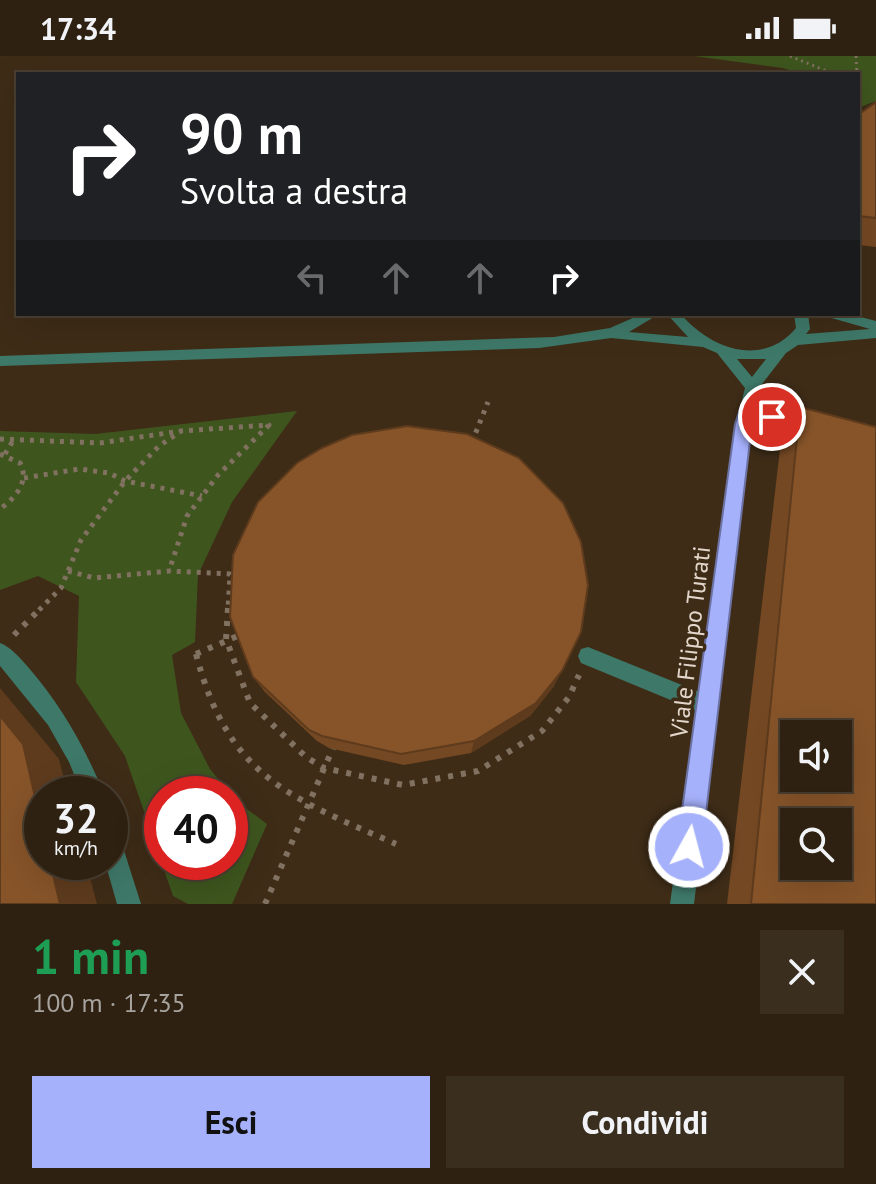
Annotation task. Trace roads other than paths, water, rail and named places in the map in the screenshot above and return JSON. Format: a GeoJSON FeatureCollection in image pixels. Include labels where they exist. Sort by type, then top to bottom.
{"type":"FeatureCollection","features":[{"type":"Feature","properties":{"kind":"street"},"geometry":{"type":"LineString","coordinates":[[0,361],[530,344],[602,335],[633,326],[649,316]]}},
{"type":"Feature","properties":{"kind":"street"},"geometry":{"type":"LineString","coordinates":[[676,316],[692,335],[708,345],[743,355],[780,351],[797,340],[876,333]]}},
{"type":"Feature","properties":{"kind":"street"},"geometry":{"type":"LineString","coordinates":[[797,340],[803,329],[801,316]]}},
{"type":"Feature","properties":{"kind":"street"},"geometry":{"type":"LineString","coordinates":[[840,316],[876,326]]}},
{"type":"Feature","properties":{"kind":"street"},"geometry":{"type":"LineString","coordinates":[[602,335],[708,345]]}},
{"type":"Feature","properties":{"kind":"street"},"geometry":{"type":"LineString","coordinates":[[723,351],[752,387]]}},
{"type":"Feature","properties":{"kind":"street","name":"Viale Filippo Turati"},"geometry":{"type":"LineString","coordinates":[[682,904],[747,410],[752,387],[780,351]]}},
{"type":"Feature","properties":{"kind":"street"},"geometry":{"type":"LineString","coordinates":[[747,410],[833,434]]}},
{"type":"Feature","properties":{"kind":"street"},"geometry":{"type":"LineString","coordinates":[[5,646],[60,723],[85,776]]}},
{"type":"Feature","properties":{"kind":"street"},"geometry":{"type":"LineString","coordinates":[[588,656],[707,705]]}},
{"type":"Feature","properties":{"kind":"street"},"geometry":{"type":"LineString","coordinates":[[122,880],[129,904]]}}]}
